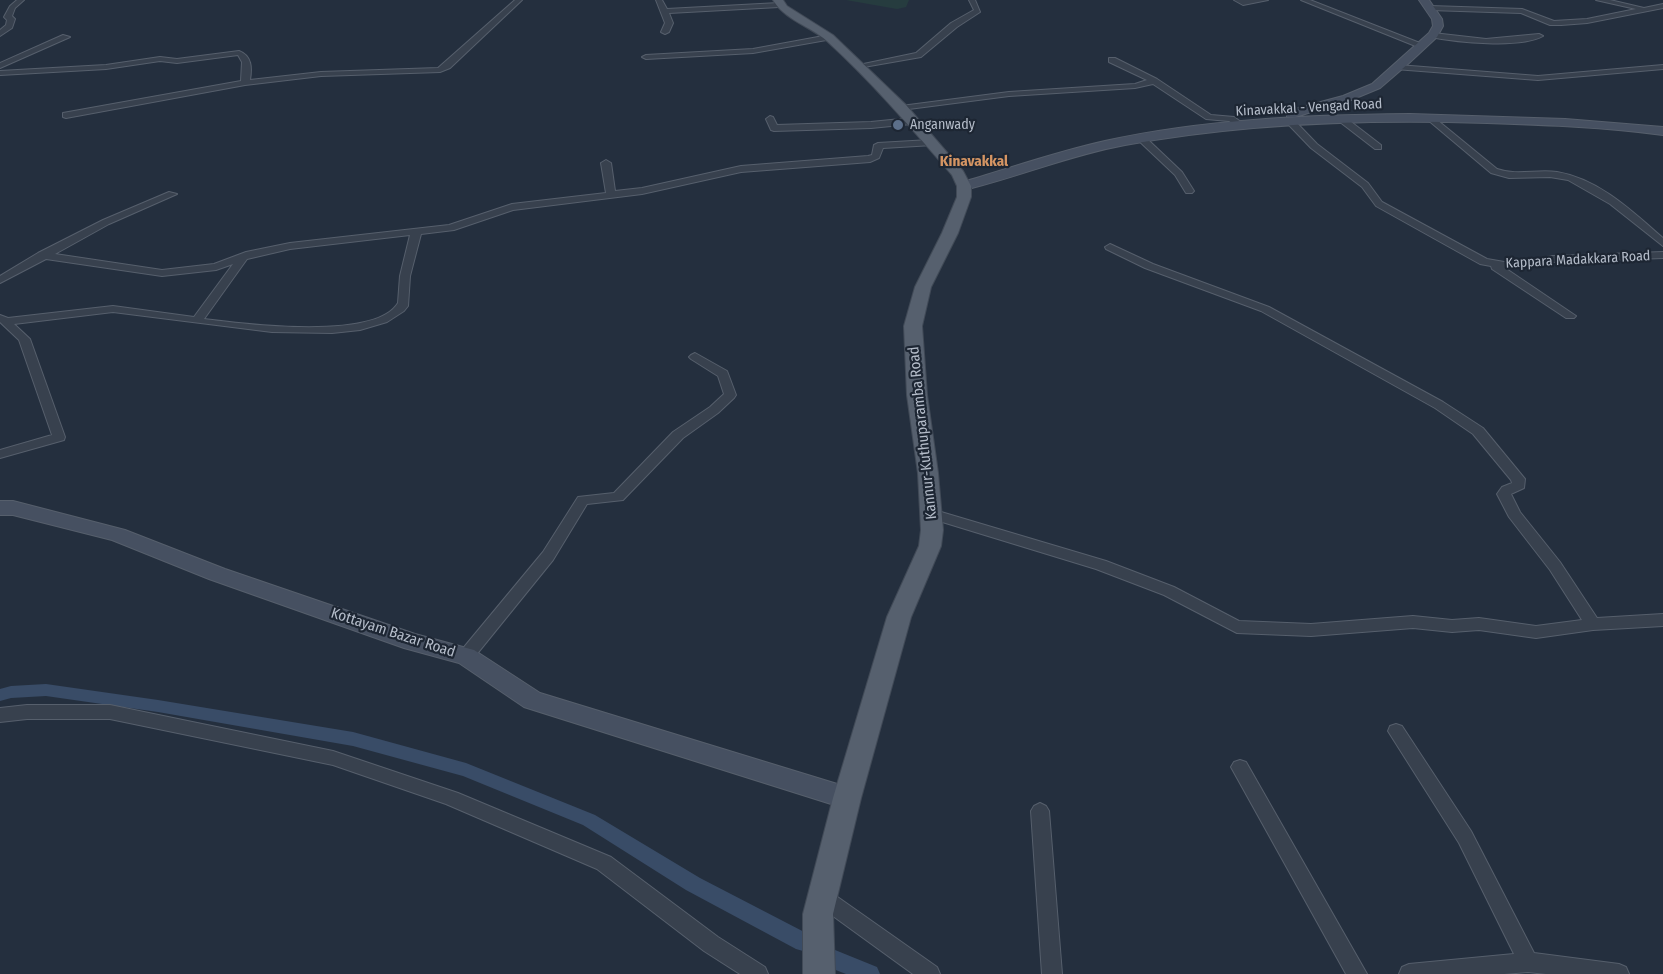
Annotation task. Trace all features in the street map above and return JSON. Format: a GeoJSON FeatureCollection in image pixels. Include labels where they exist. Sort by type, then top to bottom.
{"type":"FeatureCollection","features":[{"type":"Feature","properties":{"kind":"main road"},"geometry":{"type":"LineString","coordinates":[[779,3],[829,37],[906,115],[958,174],[964,186]]}},
{"type":"Feature","properties":{"kind":"main road"},"geometry":{"type":"LineString","coordinates":[[1290,121],[1289,115],[1347,98],[1376,86],[1433,35],[1438,26],[1437,19],[1427,4]]}},
{"type":"Feature","properties":{"kind":"main road","name":"Kinavakkal - Vengad Road"},"geometry":{"type":"LineString","coordinates":[[964,186],[1071,153],[1141,138],[1290,121],[1431,118],[1575,123],[1663,130]]}},
{"type":"Feature","properties":{"kind":"main road","name":"Kannur-Kuthuparamba Road"},"geometry":{"type":"LineString","coordinates":[[819,974],[818,914],[847,798],[899,617],[930,546],[931,514],[917,395],[913,326],[923,287],[950,233],[964,197],[964,186]]}},
{"type":"Feature","properties":{"kind":"main road","name":"Kottayam Bazar Road"},"geometry":{"type":"LineString","coordinates":[[0,508],[13,508],[118,535],[217,574],[402,639],[466,656],[532,699],[847,798]]}},
{"type":"Feature","properties":{"kind":"street"},"geometry":{"type":"LineString","coordinates":[[0,34],[9,26],[11,19],[8,17],[12,7],[21,0]]}},
{"type":"Feature","properties":{"kind":"street"},"geometry":{"type":"LineString","coordinates":[[66,115],[245,83],[321,74],[440,70],[519,0]]}},
{"type":"Feature","properties":{"kind":"street"},"geometry":{"type":"LineString","coordinates":[[659,0],[669,23],[665,33]]}},
{"type":"Feature","properties":{"kind":"street"},"geometry":{"type":"LineString","coordinates":[[858,66],[918,55],[954,25],[978,11],[972,0]]}},
{"type":"Feature","properties":{"kind":"street"},"geometry":{"type":"LineString","coordinates":[[1237,0],[1244,3],[1265,0]]}},
{"type":"Feature","properties":{"kind":"street"},"geometry":{"type":"LineString","coordinates":[[1304,0],[1421,45]]}},
{"type":"Feature","properties":{"kind":"street"},"geometry":{"type":"LineString","coordinates":[[1599,0],[1663,14]]}},
{"type":"Feature","properties":{"kind":"street"},"geometry":{"type":"LineString","coordinates":[[665,11],[779,3]]}},
{"type":"Feature","properties":{"kind":"street"},"geometry":{"type":"LineString","coordinates":[[1427,4],[1522,11],[1560,23],[1587,21],[1663,6]]}},
{"type":"Feature","properties":{"kind":"street"},"geometry":{"type":"LineString","coordinates":[[0,8],[12,7]]}},
{"type":"Feature","properties":{"kind":"street"},"geometry":{"type":"LineString","coordinates":[[1433,35],[1493,41],[1539,36]]}},
{"type":"Feature","properties":{"kind":"street"},"geometry":{"type":"LineString","coordinates":[[0,66],[66,37]]}},
{"type":"Feature","properties":{"kind":"street"},"geometry":{"type":"LineString","coordinates":[[646,57],[753,51],[829,37]]}},
{"type":"Feature","properties":{"kind":"street"},"geometry":{"type":"LineString","coordinates":[[0,73],[106,67],[160,59],[177,61],[239,53],[245,58],[247,69],[245,83]]}},
{"type":"Feature","properties":{"kind":"street"},"geometry":{"type":"LineString","coordinates":[[1112,60],[1154,81],[1214,119],[1231,119],[1241,125]]}},
{"type":"Feature","properties":{"kind":"street"},"geometry":{"type":"LineString","coordinates":[[1398,67],[1538,78],[1663,67]]}},
{"type":"Feature","properties":{"kind":"street"},"geometry":{"type":"LineString","coordinates":[[770,119],[774,128],[871,125],[906,115],[1009,94],[1135,86],[1154,81]]}},
{"type":"Feature","properties":{"kind":"street"},"geometry":{"type":"LineString","coordinates":[[1431,118],[1494,171],[1503,175],[1540,173],[1577,179],[1607,199],[1663,243]]}},
{"type":"Feature","properties":{"kind":"street"},"geometry":{"type":"LineString","coordinates":[[1343,120],[1378,147]]}},
{"type":"Feature","properties":{"kind":"street","name":"Kappara Madakkara Road"},"geometry":{"type":"LineString","coordinates":[[1290,121],[1314,146],[1365,185],[1379,204],[1492,264],[1510,266],[1553,259],[1663,255]]}},
{"type":"Feature","properties":{"kind":"street"},"geometry":{"type":"LineString","coordinates":[[1141,138],[1179,174],[1189,191]]}},
{"type":"Feature","properties":{"kind":"street"},"geometry":{"type":"LineString","coordinates":[[42,255],[162,273],[216,267],[244,256],[290,246],[450,228],[512,207],[642,191],[741,169],[770,165],[870,159],[876,156],[877,147],[881,145],[930,143]]}},
{"type":"Feature","properties":{"kind":"street"},"geometry":{"type":"LineString","coordinates":[[606,163],[611,194]]}},
{"type":"Feature","properties":{"kind":"street"},"geometry":{"type":"LineString","coordinates":[[0,280],[106,222],[172,194]]}},
{"type":"Feature","properties":{"kind":"street"},"geometry":{"type":"LineString","coordinates":[[3,319],[113,309],[261,329],[359,327],[371,324],[400,309],[404,302],[404,282],[416,233]]}},
{"type":"Feature","properties":{"kind":"street"},"geometry":{"type":"LineString","coordinates":[[1110,248],[1149,266],[1265,309],[1439,405],[1478,431],[1518,479],[1519,485],[1507,490],[1504,494],[1507,504],[1554,564],[1593,624]]}},
{"type":"Feature","properties":{"kind":"street"},"geometry":{"type":"LineString","coordinates":[[197,321],[244,256]]}},
{"type":"Feature","properties":{"kind":"street"},"geometry":{"type":"LineString","coordinates":[[1492,264],[1570,315]]}},
{"type":"Feature","properties":{"kind":"street"},"geometry":{"type":"LineString","coordinates":[[0,454],[59,437],[24,339],[3,319]]}},
{"type":"Feature","properties":{"kind":"street"},"geometry":{"type":"LineString","coordinates":[[466,656],[548,556],[583,500],[618,497],[678,435],[714,410],[730,395],[723,374],[695,357]]}},
{"type":"Feature","properties":{"kind":"street"},"geometry":{"type":"LineString","coordinates":[[931,514],[1101,566],[1169,591],[1237,627],[1311,630],[1413,622],[1452,626],[1479,624],[1536,632],[1593,624],[1663,620]]}},
{"type":"Feature","properties":{"kind":"street"},"geometry":{"type":"LineString","coordinates":[[0,715],[27,712],[110,712],[333,758],[452,798],[604,863],[711,944],[758,974]]}},
{"type":"Feature","properties":{"kind":"street"},"geometry":{"type":"LineString","coordinates":[[1396,731],[1465,837],[1528,962]]}},
{"type":"Feature","properties":{"kind":"street"},"geometry":{"type":"LineString","coordinates":[[1240,767],[1357,974]]}},
{"type":"Feature","properties":{"kind":"street"},"geometry":{"type":"LineString","coordinates":[[1040,811],[1052,974]]}},
{"type":"Feature","properties":{"kind":"street"},"geometry":{"type":"LineString","coordinates":[[822,897],[930,974]]}},
{"type":"Feature","properties":{"kind":"street"},"geometry":{"type":"LineString","coordinates":[[1409,974],[1528,962],[1619,974]]}},
{"type":"Feature","properties":{"kind":"green space"},"geometry":{"type":"Polygon","coordinates":[[[846,0],[909,0],[906,7],[897,9],[846,0]]]}},
{"type":"Feature","properties":{"kind":"waterway"},"geometry":{"type":"LineString","coordinates":[[0,695],[46,690],[158,706],[353,739],[466,770],[589,820],[693,884],[803,942]]}},
{"type":"Feature","properties":{"kind":"waterway"},"geometry":{"type":"LineString","coordinates":[[835,960],[870,974]]}},
{"type":"Feature","properties":{"kind":"place","name":"Anganwady"},"geometry":{"type":"Point","coordinates":[898,125]}},
{"type":"Feature","properties":{"kind":"district","name":"Kinavakkal"},"geometry":{"type":"Point","coordinates":[974,162]}}]}
